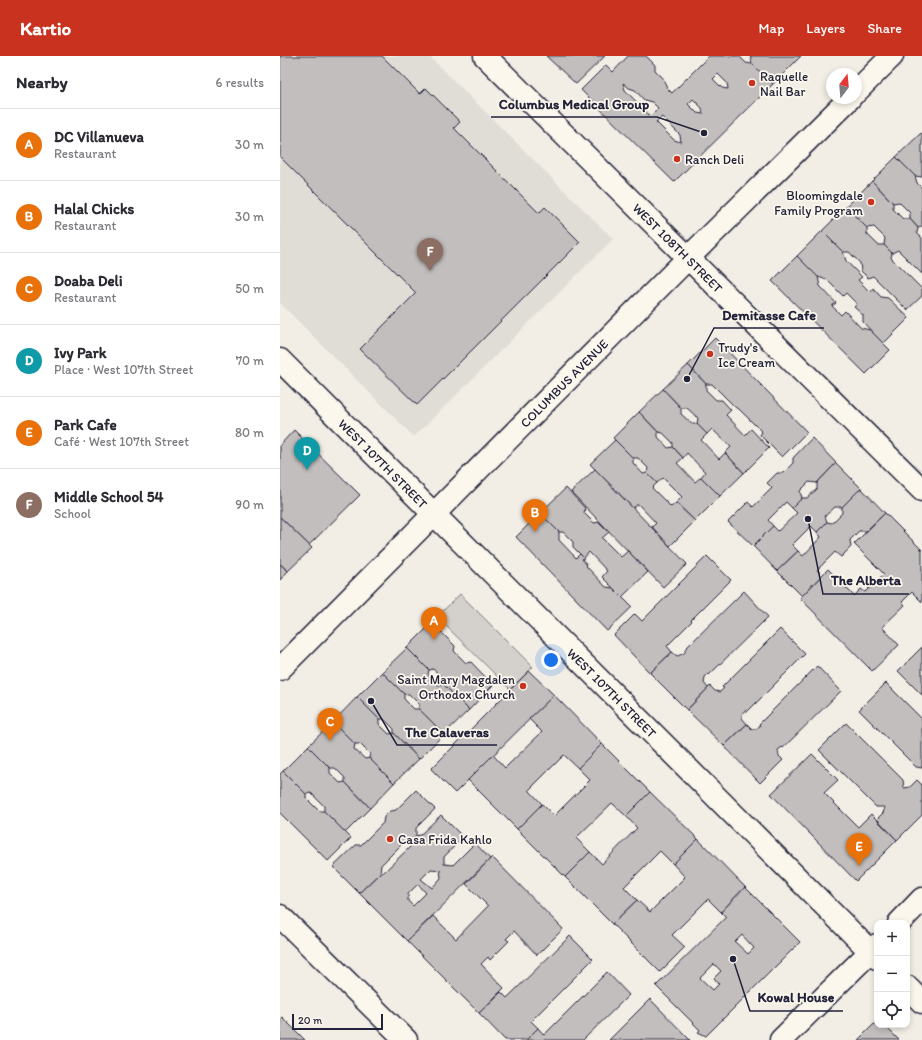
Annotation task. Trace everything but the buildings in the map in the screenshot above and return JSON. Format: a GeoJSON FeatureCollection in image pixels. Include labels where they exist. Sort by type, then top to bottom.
{"type":"FeatureCollection","features":[{"type":"Feature","properties":{"kind":"street","name":"WEST 108TH STREET"},"geometry":{"type":"LineString","coordinates":[[485,56],[922,490]]}},
{"type":"Feature","properties":{"kind":"street"},"geometry":{"type":"LineString","coordinates":[[862,86],[892,56]]}},
{"type":"Feature","properties":{"kind":"street","name":"COLUMBUS AVENUE"},"geometry":{"type":"LineString","coordinates":[[280,670],[688,258],[844,104]]}},
{"type":"Feature","properties":{"kind":"street","name":"WEST 107TH STREET"},"geometry":{"type":"LineString","coordinates":[[280,360],[874,950]]}},
{"type":"Feature","properties":{"kind":"street"},"geometry":{"type":"LineString","coordinates":[[901,920],[922,899]]}},
{"type":"Feature","properties":{"kind":"street"},"geometry":{"type":"LineString","coordinates":[[280,916],[406,1040]]}},
{"type":"Feature","properties":{"kind":"street"},"geometry":{"type":"LineString","coordinates":[[781,1040],[874,952]]}},
{"type":"Feature","properties":{"kind":"street"},"geometry":{"type":"LineString","coordinates":[[910,990],[922,1002]]}},
{"type":"Feature","properties":{"kind":"shaded area"},"geometry":{"type":"Polygon","coordinates":[[[280,56],[429,56],[613,239],[414,437],[280,303],[280,56]]]}},
{"type":"Feature","properties":{"kind":"shaded area"},"geometry":{"type":"Polygon","coordinates":[[[460,594],[533,667],[510,689],[437,617],[460,594]]]}},
{"type":"Feature","properties":{"kind":"place","name":"Raquelle Nail Bar"},"geometry":{"type":"Point","coordinates":[752,83]}},
{"type":"Feature","properties":{"kind":"place","name":"Columbus Medical Group"},"geometry":{"type":"Point","coordinates":[704,133]}},
{"type":"Feature","properties":{"kind":"place","name":"Ranch Deli"},"geometry":{"type":"Point","coordinates":[677,159]}},
{"type":"Feature","properties":{"kind":"place","name":"Bloomingdale Family Program"},"geometry":{"type":"Point","coordinates":[871,202]}},
{"type":"Feature","properties":{"kind":"place","name":"Middle School 54"},"geometry":{"type":"Point","coordinates":[430,271]}},
{"type":"Feature","properties":{"kind":"place","name":"Trudy's Ice Cream"},"geometry":{"type":"Point","coordinates":[710,354]}},
{"type":"Feature","properties":{"kind":"place","name":"Demitasse Cafe"},"geometry":{"type":"Point","coordinates":[687,379]}},
{"type":"Feature","properties":{"kind":"place","name":"Ivy Park"},"geometry":{"type":"Point","coordinates":[307,470]}},
{"type":"Feature","properties":{"kind":"place","name":"The Alberta"},"geometry":{"type":"Point","coordinates":[808,519]}},
{"type":"Feature","properties":{"kind":"place","name":"Halal Chicks"},"geometry":{"type":"Point","coordinates":[535,532]}},
{"type":"Feature","properties":{"kind":"place","name":"DC Villanueva"},"geometry":{"type":"Point","coordinates":[434,640]}},
{"type":"Feature","properties":{"kind":"place","name":"Saint Mary Magdalen Orthodox Church"},"geometry":{"type":"Point","coordinates":[523,686]}},
{"type":"Feature","properties":{"kind":"place","name":"The Calaveras"},"geometry":{"type":"Point","coordinates":[371,701]}},
{"type":"Feature","properties":{"kind":"place","name":"Doaba Deli"},"geometry":{"type":"Point","coordinates":[330,741]}},
{"type":"Feature","properties":{"kind":"place","name":"Casa Frida Kahlo"},"geometry":{"type":"Point","coordinates":[390,839]}},
{"type":"Feature","properties":{"kind":"place","name":"Park Cafe"},"geometry":{"type":"Point","coordinates":[859,866]}},
{"type":"Feature","properties":{"kind":"place","name":"Kowal House"},"geometry":{"type":"Point","coordinates":[733,959]}}]}
